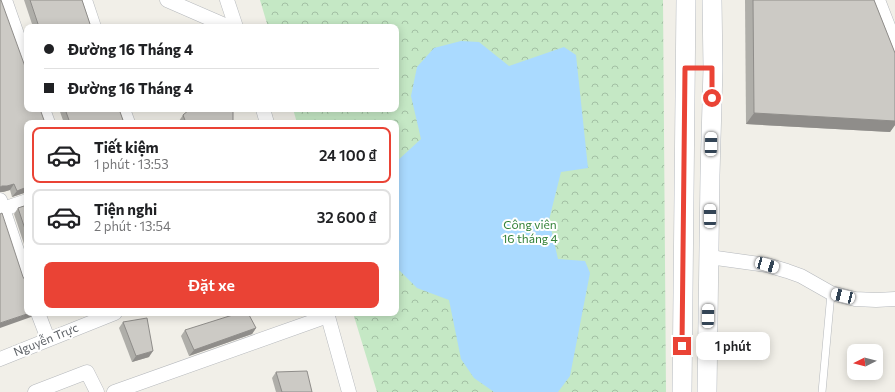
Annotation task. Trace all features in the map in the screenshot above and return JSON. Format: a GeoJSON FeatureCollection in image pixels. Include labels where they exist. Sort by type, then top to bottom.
{"type":"FeatureCollection","features":[{"type":"Feature","properties":{"kind":"main road"},"geometry":{"type":"LineString","coordinates":[[686,0],[682,384],[707,384],[712,0]]}},
{"type":"Feature","properties":{"kind":"main road"},"geometry":{"type":"LineString","coordinates":[[685,68],[712,68]]}},
{"type":"Feature","properties":{"kind":"main road"},"geometry":{"type":"LineString","coordinates":[[684,176],[710,175]]}},
{"type":"Feature","properties":{"kind":"street"},"geometry":{"type":"LineString","coordinates":[[5,0],[24,54]]}},
{"type":"Feature","properties":{"kind":"street"},"geometry":{"type":"LineString","coordinates":[[85,0],[93,24]]}},
{"type":"Feature","properties":{"kind":"street"},"geometry":{"type":"LineString","coordinates":[[166,0],[222,24]]}},
{"type":"Feature","properties":{"kind":"street"},"geometry":{"type":"LineString","coordinates":[[228,0],[235,24]]}},
{"type":"Feature","properties":{"kind":"street"},"geometry":{"type":"LineString","coordinates":[[878,0],[895,44]]}},
{"type":"Feature","properties":{"kind":"street"},"geometry":{"type":"LineString","coordinates":[[24,202],[1,206],[24,271]]}},
{"type":"Feature","properties":{"kind":"street"},"geometry":{"type":"LineString","coordinates":[[709,257],[767,265],[801,276],[831,293],[855,299],[895,299]]}},
{"type":"Feature","properties":{"kind":"street"},"geometry":{"type":"LineString","coordinates":[[39,316],[48,339]]}},
{"type":"Feature","properties":{"kind":"street","name":"Nguyễn Trực"},"geometry":{"type":"LineString","coordinates":[[0,359],[107,316]]}},
{"type":"Feature","properties":{"kind":"street"},"geometry":{"type":"LineString","coordinates":[[114,392],[325,316]]}},
{"type":"Feature","properties":{"kind":"street"},"geometry":{"type":"LineString","coordinates":[[328,316],[349,392]]}},
{"type":"Feature","properties":{"kind":"street"},"geometry":{"type":"LineString","coordinates":[[35,392],[87,372],[97,392]]}},
{"type":"Feature","properties":{"kind":"lane"},"geometry":{"type":"LineString","coordinates":[[822,392],[831,293]]}},
{"type":"Feature","properties":{"kind":"green space","name":"Công viên 16 tháng 4"},"geometry":{"type":"Polygon","coordinates":[[[260,0],[663,0],[666,392],[377,392],[354,316],[399,316],[399,120],[296,120],[294,112],[399,112],[399,24],[267,24],[260,0]]]}},
{"type":"Feature","properties":{"kind":"water"},"geometry":{"type":"Polygon","coordinates":[[[461,41],[479,42],[509,66],[564,47],[576,55],[588,168],[561,172],[549,220],[558,259],[585,261],[590,273],[570,376],[558,392],[494,392],[474,378],[461,359],[449,300],[417,288],[399,270],[399,159],[421,139],[411,96],[417,67],[434,48],[461,41]]]}},
{"type":"Feature","properties":{"kind":"building"},"geometry":{"type":"Polygon","coordinates":[[[1,0],[24,64],[24,112],[41,112],[44,120],[24,120],[24,188],[17,191],[14,184],[0,187],[1,0]]]}},
{"type":"Feature","properties":{"kind":"building"},"geometry":{"type":"Polygon","coordinates":[[[30,0],[82,0],[90,24],[38,24],[30,0]]]}},
{"type":"Feature","properties":{"kind":"building"},"geometry":{"type":"Polygon","coordinates":[[[753,0],[874,0],[895,53],[895,121],[754,113],[753,0]]]}},
{"type":"Feature","properties":{"kind":"building"},"geometry":{"type":"Polygon","coordinates":[[[66,112],[120,112],[123,120],[69,120],[66,112]]]}},
{"type":"Feature","properties":{"kind":"building"},"geometry":{"type":"Polygon","coordinates":[[[186,112],[233,112],[233,120],[185,120],[183,115],[186,112]]]}},
{"type":"Feature","properties":{"kind":"building"},"geometry":{"type":"Polygon","coordinates":[[[24,206],[24,226],[18,208],[24,206]]]}},
{"type":"Feature","properties":{"kind":"building"},"geometry":{"type":"Polygon","coordinates":[[[2,213],[24,278],[24,315],[0,323],[0,214],[2,213]]]}},
{"type":"Feature","properties":{"kind":"building"},"geometry":{"type":"Polygon","coordinates":[[[229,316],[250,316],[256,328],[194,350],[185,330],[229,316]]]}},
{"type":"Feature","properties":{"kind":"building"},"geometry":{"type":"Polygon","coordinates":[[[147,318],[153,351],[136,356],[123,322],[147,318]]]}},
{"type":"Feature","properties":{"kind":"building"},"geometry":{"type":"Polygon","coordinates":[[[307,371],[312,392],[282,392],[276,372],[307,371]]]}},
{"type":"Feature","properties":{"kind":"route"},"geometry":{"type":"LineString","coordinates":[[682,346],[685,68],[712,68],[712,98]]}}]}
